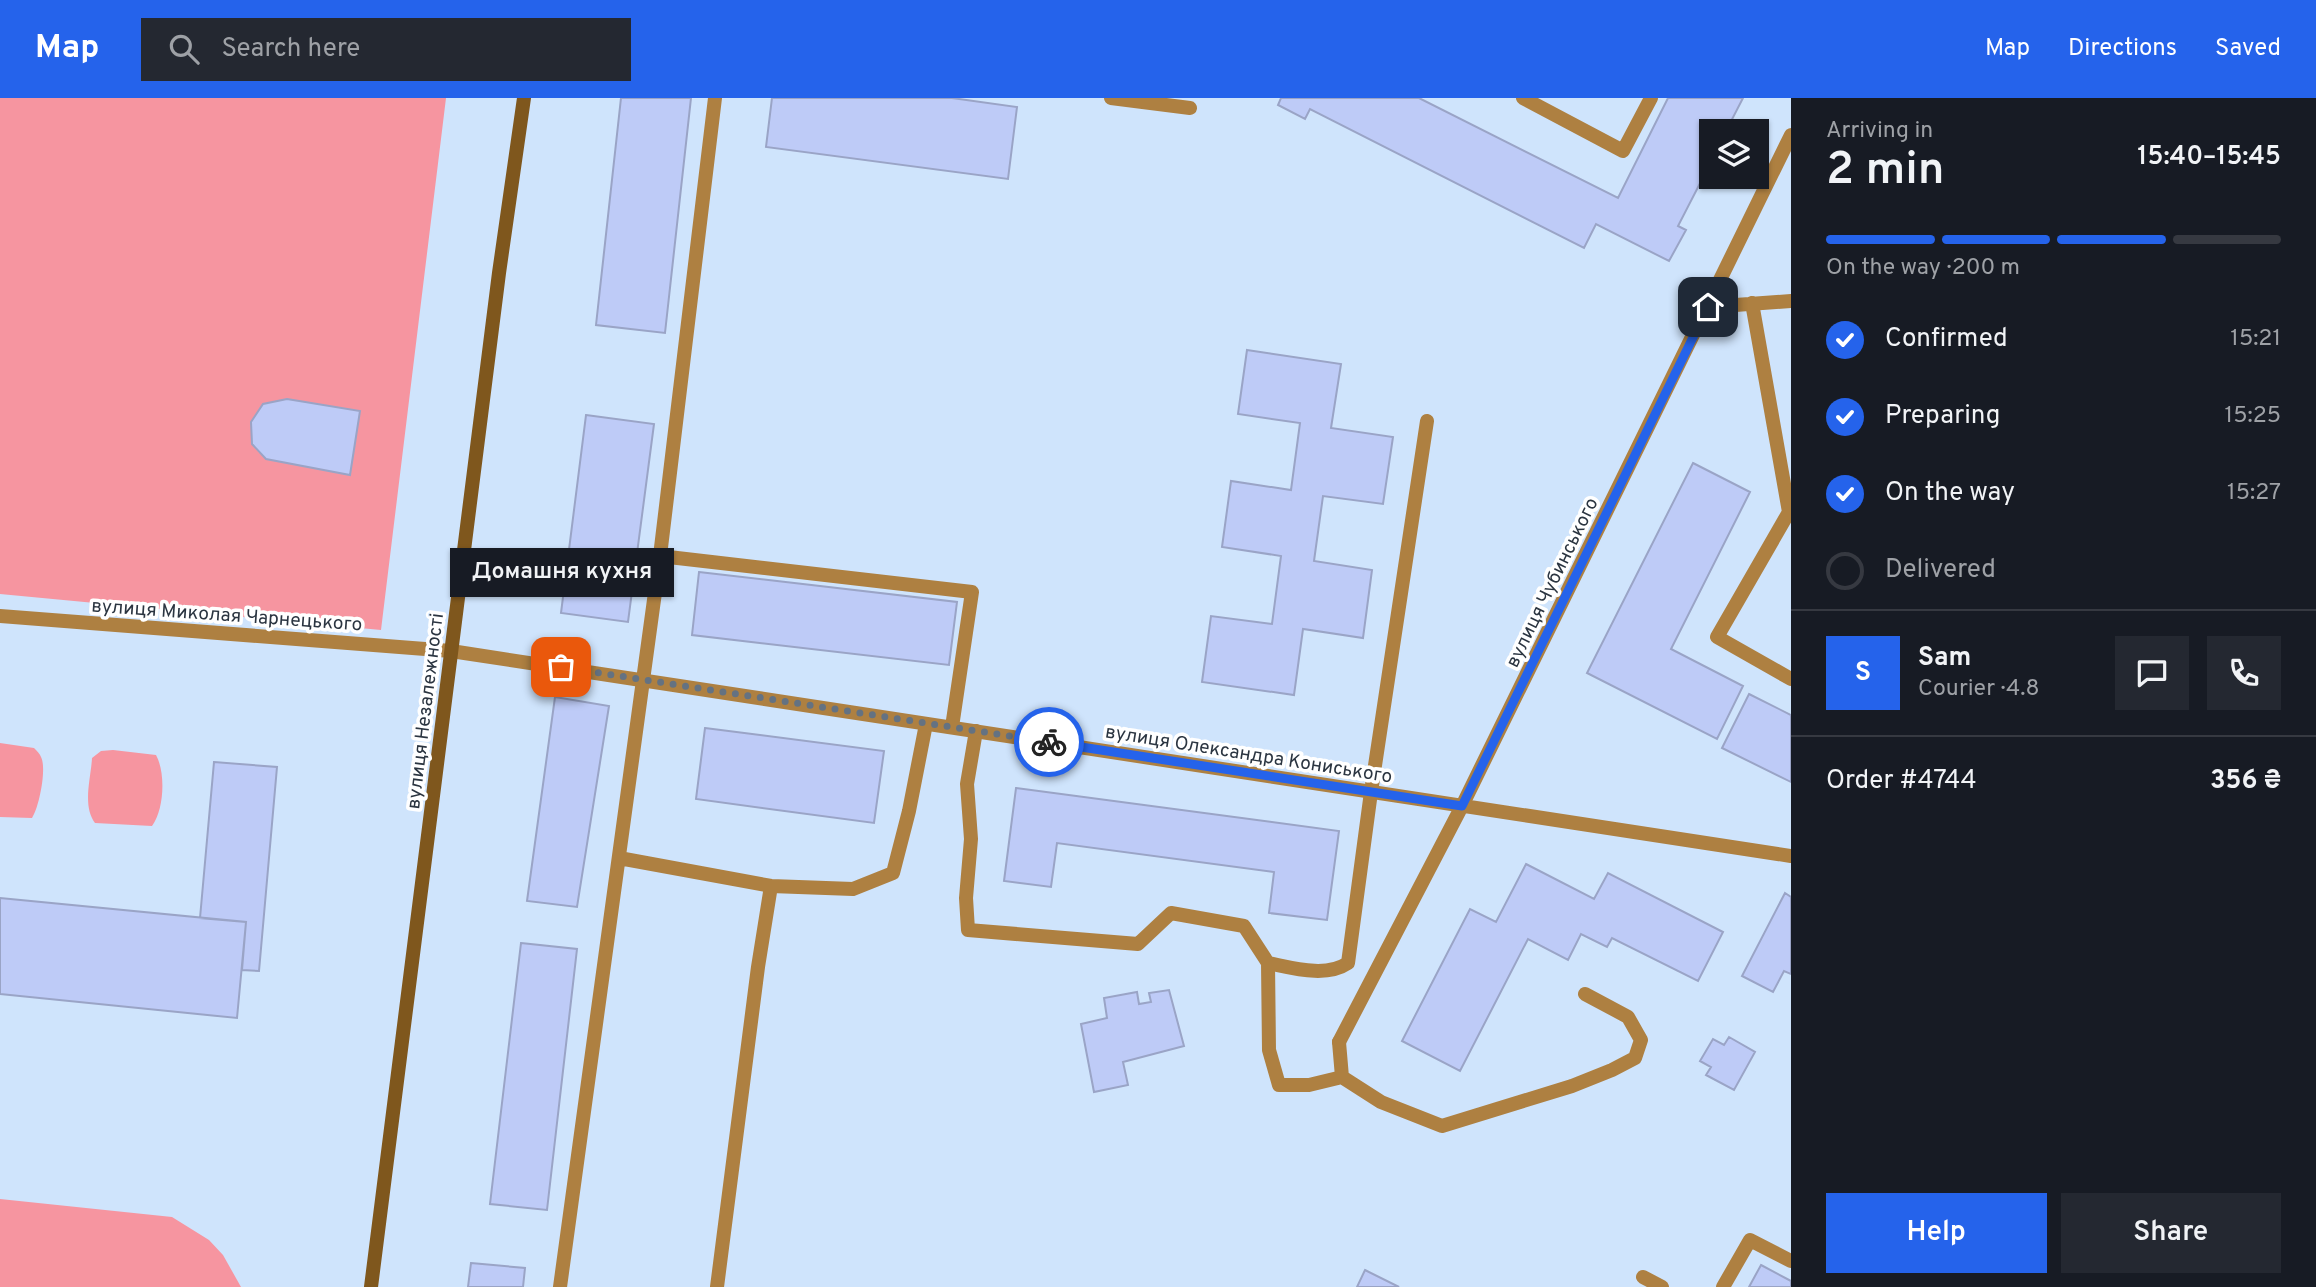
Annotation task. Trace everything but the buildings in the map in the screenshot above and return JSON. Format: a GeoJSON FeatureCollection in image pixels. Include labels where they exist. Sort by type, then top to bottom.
{"type":"FeatureCollection","features":[{"type":"Feature","properties":{"kind":"main road","name":"вулиця Незалежності"},"geometry":{"type":"LineString","coordinates":[[371,1287],[499,273],[524,98]]}},
{"type":"Feature","properties":{"kind":"street"},"geometry":{"type":"LineString","coordinates":[[561,1287],[660,556],[715,98]]}},
{"type":"Feature","properties":{"kind":"street"},"geometry":{"type":"LineString","coordinates":[[1111,98],[1190,108]]}},
{"type":"Feature","properties":{"kind":"street"},"geometry":{"type":"LineString","coordinates":[[1523,98],[1623,151],[1651,98]]}},
{"type":"Feature","properties":{"kind":"street","name":"вулиця Чубинського"},"geometry":{"type":"LineString","coordinates":[[1342,1077],[1339,1042],[1462,806],[1791,135]]}},
{"type":"Feature","properties":{"kind":"street"},"geometry":{"type":"LineString","coordinates":[[1708,307],[1791,301]]}},
{"type":"Feature","properties":{"kind":"street"},"geometry":{"type":"LineString","coordinates":[[1752,303],[1789,512],[1717,637],[1791,679]]}},
{"type":"Feature","properties":{"kind":"street"},"geometry":{"type":"LineString","coordinates":[[1268,963],[1312,971],[1340,968],[1348,963],[1427,421]]}},
{"type":"Feature","properties":{"kind":"street"},"geometry":{"type":"LineString","coordinates":[[660,556],[972,592],[952,727]]}},
{"type":"Feature","properties":{"kind":"street","name":"вулиця Миколая Чарнецького"},"geometry":{"type":"LineString","coordinates":[[0,616],[451,651]]}},
{"type":"Feature","properties":{"kind":"street","name":"вулиця Олександра Кониського"},"geometry":{"type":"LineString","coordinates":[[451,651],[1791,856]]}},
{"type":"Feature","properties":{"kind":"street"},"geometry":{"type":"LineString","coordinates":[[619,858],[771,886],[853,889],[893,873],[909,811],[926,724]]}},
{"type":"Feature","properties":{"kind":"street"},"geometry":{"type":"LineString","coordinates":[[976,731],[967,784],[971,839],[966,898],[968,930],[1138,944],[1171,913],[1244,926],[1268,963],[1269,1050],[1279,1085],[1309,1085],[1342,1077],[1381,1102],[1443,1126],[1572,1086],[1635,1058],[1642,1040],[1628,1017],[1585,994]]}},
{"type":"Feature","properties":{"kind":"street"},"geometry":{"type":"LineString","coordinates":[[717,1287],[771,886]]}},
{"type":"Feature","properties":{"kind":"street"},"geometry":{"type":"LineString","coordinates":[[1723,1287],[1750,1240],[1791,1261]]}},
{"type":"Feature","properties":{"kind":"street"},"geometry":{"type":"LineString","coordinates":[[1643,1277],[1662,1287]]}},
{"type":"Feature","properties":{"kind":"shaded area"},"geometry":{"type":"Polygon","coordinates":[[[0,98],[446,98],[381,630],[0,594],[0,98]]]}},
{"type":"Feature","properties":{"kind":"shaded area"},"geometry":{"type":"Polygon","coordinates":[[[0,743],[34,748],[41,756],[41,788],[32,818],[0,817],[0,743]]]}},
{"type":"Feature","properties":{"kind":"shaded area"},"geometry":{"type":"Polygon","coordinates":[[[101,751],[156,755],[161,771],[162,791],[159,811],[152,826],[95,823],[91,816],[88,792],[92,758],[101,751]]]}},
{"type":"Feature","properties":{"kind":"shaded area"},"geometry":{"type":"Polygon","coordinates":[[[0,1199],[172,1217],[209,1240],[223,1255],[241,1287],[0,1287],[0,1199]]]}},
{"type":"Feature","properties":{"kind":"way so far"},"geometry":{"type":"LineString","coordinates":[[561,667],[1049,742]]}},
{"type":"Feature","properties":{"kind":"place","name":"Домашня кухня"},"geometry":{"type":"Point","coordinates":[561,667]}},
{"type":"Feature","properties":{"kind":"route"},"geometry":{"type":"LineString","coordinates":[[1049,742],[1462,806],[1708,307]]}}]}
